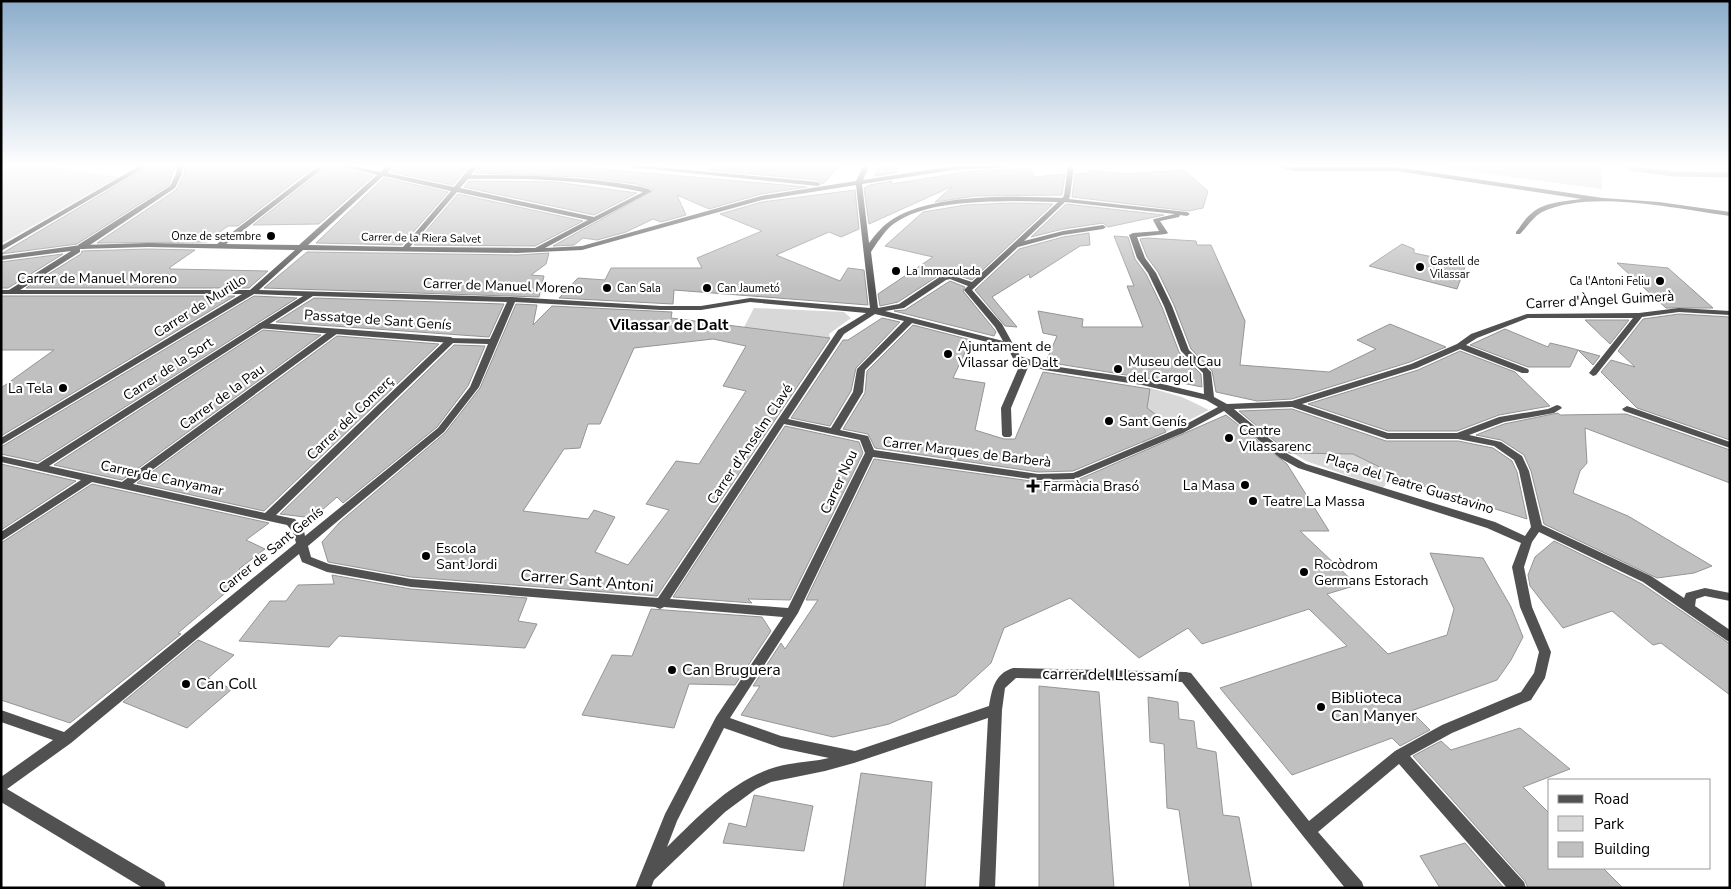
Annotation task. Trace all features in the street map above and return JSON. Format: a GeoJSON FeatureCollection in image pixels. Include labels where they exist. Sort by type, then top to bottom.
{"type":"FeatureCollection","features":[{"type":"Feature","properties":{"kind":"street"},"geometry":{"type":"LineString","coordinates":[[1,249],[74,206]]}},
{"type":"Feature","properties":{"kind":"street"},"geometry":{"type":"LineString","coordinates":[[1,298],[144,206]]}},
{"type":"Feature","properties":{"kind":"street"},"geometry":{"type":"LineString","coordinates":[[218,247],[270,206]]}},
{"type":"Feature","properties":{"kind":"street","name":"Carrer de Murillo"},"geometry":{"type":"LineString","coordinates":[[1,442],[252,292],[346,206]]}},
{"type":"Feature","properties":{"kind":"street"},"geometry":{"type":"LineString","coordinates":[[405,249],[441,206]]}},
{"type":"Feature","properties":{"kind":"street"},"geometry":{"type":"LineString","coordinates":[[535,206],[595,219]]}},
{"type":"Feature","properties":{"kind":"street"},"geometry":{"type":"LineString","coordinates":[[535,250],[619,206]]}},
{"type":"Feature","properties":{"kind":"street","name":"Carrer de la Riera Salvet"},"geometry":{"type":"LineString","coordinates":[[1,258],[81,248],[148,245],[535,250],[582,248],[731,206]]}},
{"type":"Feature","properties":{"kind":"street"},"geometry":{"type":"LineString","coordinates":[[862,206],[874,311],[900,306],[944,278],[951,278],[974,285]]}},
{"type":"Feature","properties":{"kind":"street"},"geometry":{"type":"LineString","coordinates":[[867,252],[880,232],[896,219],[930,206]]}},
{"type":"Feature","properties":{"kind":"street"},"geometry":{"type":"LineString","coordinates":[[1057,206],[968,290],[999,326],[1018,358],[1044,367],[1142,382],[1209,398],[1225,407]]}},
{"type":"Feature","properties":{"kind":"street"},"geometry":{"type":"LineString","coordinates":[[1126,206],[1187,214],[1156,220],[1164,233],[1134,235],[1141,258],[1152,273],[1186,350],[1206,372],[1209,398]]}},
{"type":"Feature","properties":{"kind":"street"},"geometry":{"type":"LineString","coordinates":[[1518,233],[1538,212],[1556,206]]}},
{"type":"Feature","properties":{"kind":"street"},"geometry":{"type":"LineString","coordinates":[[1661,206],[1730,214]]}},
{"type":"Feature","properties":{"kind":"street"},"geometry":{"type":"LineString","coordinates":[[1014,246],[1063,233],[1103,228]]}},
{"type":"Feature","properties":{"kind":"street","name":"Carrer de Manuel Moreno"},"geometry":{"type":"LineString","coordinates":[[1,292],[252,292],[512,299],[661,308],[701,308],[750,300],[874,311],[1012,346]]}},
{"type":"Feature","properties":{"kind":"street","name":"Carrer de la Sort"},"geometry":{"type":"LineString","coordinates":[[40,467],[311,294]]}},
{"type":"Feature","properties":{"kind":"street","name":"Carrer de Sant Genís"},"geometry":{"type":"LineString","coordinates":[[1,784],[66,739],[441,430],[474,387],[512,299]]}},
{"type":"Feature","properties":{"kind":"street","name":"Carrer d'Àngel Guimerà"},"geometry":{"type":"LineString","coordinates":[[1225,407],[1292,404],[1414,366],[1460,346],[1474,336],[1527,316],[1638,315],[1679,310],[1730,314]]}},
{"type":"Feature","properties":{"kind":"street","name":"Carrer d'Anselm Clavé"},"geometry":{"type":"LineString","coordinates":[[660,604],[842,332],[874,311]]}},
{"type":"Feature","properties":{"kind":"street"},"geometry":{"type":"LineString","coordinates":[[1593,373],[1638,315]]}},
{"type":"Feature","properties":{"kind":"street"},"geometry":{"type":"LineString","coordinates":[[834,432],[858,392],[861,370],[910,320]]}},
{"type":"Feature","properties":{"kind":"street","name":"Passatge de Sant Genís"},"geometry":{"type":"LineString","coordinates":[[260,326],[494,342]]}},
{"type":"Feature","properties":{"kind":"street","name":"Carrer de la Pau"},"geometry":{"type":"LineString","coordinates":[[125,485],[335,331]]}},
{"type":"Feature","properties":{"kind":"street","name":"Carrer del Comerç"},"geometry":{"type":"LineString","coordinates":[[268,516],[451,340]]}},
{"type":"Feature","properties":{"kind":"street"},"geometry":{"type":"LineString","coordinates":[[1460,346],[1525,371]]}},
{"type":"Feature","properties":{"kind":"street"},"geometry":{"type":"LineString","coordinates":[[1007,435],[1006,408],[1026,360]]}},
{"type":"Feature","properties":{"kind":"street"},"geometry":{"type":"LineString","coordinates":[[1292,404],[1387,436],[1458,436],[1497,444],[1518,458],[1524,471],[1537,527],[1527,541],[1518,567],[1526,606],[1544,652],[1540,674],[1526,696],[1447,729],[1400,755],[1308,832]]}},
{"type":"Feature","properties":{"kind":"street","name":"Carrer Marques de Barberà"},"geometry":{"type":"LineString","coordinates":[[870,453],[1038,477],[1075,476],[1172,434],[1225,407]]}},
{"type":"Feature","properties":{"kind":"street","name":"Plaça del Teatre Guastavino"},"geometry":{"type":"LineString","coordinates":[[1225,407],[1284,456],[1321,472],[1491,524],[1527,541]]}},
{"type":"Feature","properties":{"kind":"street"},"geometry":{"type":"LineString","coordinates":[[1458,436],[1502,419],[1551,411],[1557,408]]}},
{"type":"Feature","properties":{"kind":"street"},"geometry":{"type":"LineString","coordinates":[[1627,409],[1730,445]]}},
{"type":"Feature","properties":{"kind":"street","name":"Carrer Nou"},"geometry":{"type":"LineString","coordinates":[[782,421],[864,438],[870,453],[792,613]]}},
{"type":"Feature","properties":{"kind":"street","name":"Carrer de Canyamar"},"geometry":{"type":"LineString","coordinates":[[1,459],[291,522],[298,531],[302,545]]}},
{"type":"Feature","properties":{"kind":"street"},"geometry":{"type":"LineString","coordinates":[[1,537],[91,478]]}},
{"type":"Feature","properties":{"kind":"street"},"geometry":{"type":"LineString","coordinates":[[1537,527],[1647,579],[1730,637]]}},
{"type":"Feature","properties":{"kind":"street","name":"Carrer Sant Antoni"},"geometry":{"type":"LineString","coordinates":[[302,545],[306,559],[327,568],[411,583],[792,613]]}},
{"type":"Feature","properties":{"kind":"street"},"geometry":{"type":"LineString","coordinates":[[1689,608],[1690,596],[1705,592],[1730,597]]}},
{"type":"Feature","properties":{"kind":"street"},"geometry":{"type":"LineString","coordinates":[[645,882],[670,819],[721,721],[792,613]]}},
{"type":"Feature","properties":{"kind":"street","name":"carrer del Llessamí"},"geometry":{"type":"LineString","coordinates":[[996,710],[999,686],[1013,672],[1186,677],[1308,832],[1354,887]]}},
{"type":"Feature","properties":{"kind":"street"},"geometry":{"type":"LineString","coordinates":[[645,882],[732,797],[765,777],[800,767],[830,764],[856,757],[996,710],[986,888]]}},
{"type":"Feature","properties":{"kind":"street"},"geometry":{"type":"LineString","coordinates":[[1,716],[66,739]]}},
{"type":"Feature","properties":{"kind":"street"},"geometry":{"type":"LineString","coordinates":[[721,721],[781,742],[856,757]]}},
{"type":"Feature","properties":{"kind":"street"},"geometry":{"type":"LineString","coordinates":[[1400,755],[1518,888]]}},
{"type":"Feature","properties":{"kind":"street"},"geometry":{"type":"LineString","coordinates":[[1,794],[158,888]]}},
{"type":"Feature","properties":{"kind":"green space"},"geometry":{"type":"Polygon","coordinates":[[[1,206],[67,206],[1,244],[1,206]]]}},
{"type":"Feature","properties":{"kind":"green space"},"geometry":{"type":"Polygon","coordinates":[[[754,308],[844,312],[851,318],[829,334],[830,338],[770,330],[765,337],[741,333],[754,308]]]}},
{"type":"Feature","properties":{"kind":"green space"},"geometry":{"type":"Polygon","coordinates":[[[1150,388],[1182,397],[1209,410],[1144,443],[1133,440],[1160,422],[1155,414],[1147,408],[1150,388]]]}},
{"type":"Feature","properties":{"kind":"green space"},"geometry":{"type":"Polygon","coordinates":[[[1293,453],[1353,454],[1393,474],[1383,488],[1306,461],[1293,453]]]}},
{"type":"Feature","properties":{"kind":"building"},"geometry":{"type":"Polygon","coordinates":[[[81,206],[135,206],[77,244],[1,254],[81,206]]]}},
{"type":"Feature","properties":{"kind":"building"},"geometry":{"type":"Polygon","coordinates":[[[151,206],[263,206],[238,226],[228,226],[206,242],[97,243],[151,206]]]}},
{"type":"Feature","properties":{"kind":"building"},"geometry":{"type":"Polygon","coordinates":[[[276,206],[339,206],[319,224],[253,225],[276,206]]]}},
{"type":"Feature","properties":{"kind":"building"},"geometry":{"type":"Polygon","coordinates":[[[354,206],[435,206],[402,245],[316,243],[354,206]]]}},
{"type":"Feature","properties":{"kind":"building"},"geometry":{"type":"Polygon","coordinates":[[[447,206],[516,206],[583,221],[535,246],[414,245],[447,206]]]}},
{"type":"Feature","properties":{"kind":"building"},"geometry":{"type":"Polygon","coordinates":[[[554,206],[611,206],[594,215],[554,206]]]}},
{"type":"Feature","properties":{"kind":"building"},"geometry":{"type":"Polygon","coordinates":[[[624,206],[682,206],[686,215],[661,222],[653,219],[626,232],[597,240],[583,238],[574,245],[553,246],[624,206]]]}},
{"type":"Feature","properties":{"kind":"building"},"geometry":{"type":"Polygon","coordinates":[[[703,206],[718,206],[709,209],[703,206]]]}},
{"type":"Feature","properties":{"kind":"building"},"geometry":{"type":"Polygon","coordinates":[[[746,206],[857,206],[859,229],[841,237],[829,232],[776,255],[840,281],[848,268],[864,270],[868,305],[674,290],[673,304],[559,298],[578,278],[605,280],[611,268],[702,268],[697,258],[762,231],[720,214],[746,206]]]}},
{"type":"Feature","properties":{"kind":"building"},"geometry":{"type":"Polygon","coordinates":[[[867,206],[908,206],[869,224],[867,206]]]}},
{"type":"Feature","properties":{"kind":"building"},"geometry":{"type":"Polygon","coordinates":[[[957,206],[1050,206],[972,280],[952,273],[941,274],[898,302],[880,306],[878,294],[933,257],[885,246],[923,212],[957,206]]]}},
{"type":"Feature","properties":{"kind":"building"},"geometry":{"type":"Polygon","coordinates":[[[1063,206],[1088,206],[1164,215],[1108,227],[1103,223],[1063,229],[1031,237],[1063,206]]]}},
{"type":"Feature","properties":{"kind":"building"},"geometry":{"type":"Polygon","coordinates":[[[1151,206],[1203,206],[1189,211],[1151,206]]]}},
{"type":"Feature","properties":{"kind":"building"},"geometry":{"type":"Polygon","coordinates":[[[1089,233],[1090,245],[1080,246],[1030,278],[1029,274],[992,297],[1017,327],[1005,326],[975,290],[1019,249],[1063,237],[1089,233]]]}},
{"type":"Feature","properties":{"kind":"building"},"geometry":{"type":"Polygon","coordinates":[[[1114,236],[1128,237],[1135,259],[1146,274],[1162,307],[1179,352],[1201,374],[1202,387],[1152,377],[1151,379],[1046,362],[1057,336],[1043,333],[1038,311],[1083,319],[1082,327],[1143,327],[1127,286],[1134,286],[1114,236]]]}},
{"type":"Feature","properties":{"kind":"building"},"geometry":{"type":"Polygon","coordinates":[[[1140,239],[1196,241],[1197,245],[1211,245],[1245,321],[1240,365],[1329,372],[1376,349],[1357,340],[1390,324],[1446,347],[1410,362],[1292,399],[1257,401],[1216,392],[1212,371],[1191,349],[1174,305],[1158,272],[1147,257],[1140,239]]]}},
{"type":"Feature","properties":{"kind":"building","name":"Castell de Vilassar"},"geometry":{"type":"Polygon","coordinates":[[[1402,244],[1414,249],[1414,253],[1466,264],[1457,289],[1369,266],[1402,244]]]}},
{"type":"Feature","properties":{"kind":"building"},"geometry":{"type":"Polygon","coordinates":[[[195,250],[169,268],[171,269],[268,271],[249,288],[26,288],[81,254],[82,251],[195,250]]]}},
{"type":"Feature","properties":{"kind":"building"},"geometry":{"type":"Polygon","coordinates":[[[307,252],[517,255],[549,253],[546,264],[531,275],[544,276],[539,297],[264,288],[307,252]]]}},
{"type":"Feature","properties":{"kind":"building"},"geometry":{"type":"Polygon","coordinates":[[[63,254],[8,288],[1,288],[1,262],[63,254]]]}},
{"type":"Feature","properties":{"kind":"building","name":"Ca l'Antoni Feliu"},"geometry":{"type":"Polygon","coordinates":[[[1617,263],[1668,268],[1713,308],[1666,308],[1617,263]]]}},
{"type":"Feature","properties":{"kind":"building"},"geometry":{"type":"Polygon","coordinates":[[[950,281],[965,287],[963,291],[996,332],[994,336],[894,311],[905,310],[950,281]]]}},
{"type":"Feature","properties":{"kind":"building"},"geometry":{"type":"Polygon","coordinates":[[[1,296],[235,296],[1,436],[1,388],[54,350],[1,350],[1,296]]]}},
{"type":"Feature","properties":{"kind":"building"},"geometry":{"type":"Polygon","coordinates":[[[254,296],[297,298],[38,462],[1,454],[1,447],[254,296]]]}},
{"type":"Feature","properties":{"kind":"building"},"geometry":{"type":"Polygon","coordinates":[[[314,298],[504,304],[489,337],[276,322],[314,298]]]}},
{"type":"Feature","properties":{"kind":"building"},"geometry":{"type":"Polygon","coordinates":[[[516,304],[537,305],[533,325],[552,306],[672,312],[671,318],[830,338],[657,596],[411,577],[328,562],[322,542],[340,522],[445,433],[480,388],[516,304]],[[713,339],[634,348],[600,424],[588,424],[580,448],[564,449],[523,511],[588,519],[594,510],[615,517],[595,552],[628,565],[669,510],[646,504],[676,461],[699,464],[746,391],[723,386],[746,346],[713,339]]]}},
{"type":"Feature","properties":{"kind":"building"},"geometry":{"type":"Polygon","coordinates":[[[1679,314],[1730,317],[1730,440],[1637,408],[1601,372],[1611,360],[1635,367],[1618,351],[1643,319],[1679,314]]]}},
{"type":"Feature","properties":{"kind":"building"},"geometry":{"type":"Polygon","coordinates":[[[882,318],[900,322],[856,368],[851,391],[830,426],[791,418],[843,340],[848,340],[882,318]]]}},
{"type":"Feature","properties":{"kind":"building"},"geometry":{"type":"Polygon","coordinates":[[[1585,320],[1629,320],[1610,344],[1585,320]]]}},
{"type":"Feature","properties":{"kind":"building"},"geometry":{"type":"Polygon","coordinates":[[[913,325],[971,340],[953,378],[985,383],[975,430],[1004,439],[1015,439],[1043,372],[1150,389],[1147,408],[1155,414],[1166,432],[1073,471],[1038,472],[875,448],[868,434],[843,429],[865,393],[867,371],[913,325]]]}},
{"type":"Feature","properties":{"kind":"building"},"geometry":{"type":"Polygon","coordinates":[[[1505,329],[1548,347],[1550,343],[1578,350],[1570,367],[1528,367],[1470,345],[1505,329]]]}},
{"type":"Feature","properties":{"kind":"building"},"geometry":{"type":"Polygon","coordinates":[[[263,330],[321,335],[122,480],[54,465],[263,330]]]}},
{"type":"Feature","properties":{"kind":"building"},"geometry":{"type":"Polygon","coordinates":[[[337,336],[439,344],[264,511],[137,483],[337,336]]]}},
{"type":"Feature","properties":{"kind":"building"},"geometry":{"type":"Polygon","coordinates":[[[454,345],[485,346],[468,386],[437,427],[343,503],[337,497],[313,518],[280,514],[454,345]]]}},
{"type":"Feature","properties":{"kind":"building"},"geometry":{"type":"Polygon","coordinates":[[[1578,350],[1600,356],[1593,365],[1578,350]]]}},
{"type":"Feature","properties":{"kind":"building"},"geometry":{"type":"Polygon","coordinates":[[[1460,351],[1515,372],[1550,406],[1499,415],[1457,431],[1388,431],[1308,404],[1418,370],[1460,351]]]}},
{"type":"Feature","properties":{"kind":"building"},"geometry":{"type":"Polygon","coordinates":[[[1292,409],[1386,441],[1458,441],[1493,448],[1512,461],[1517,472],[1527,519],[1408,481],[1353,454],[1289,453],[1239,411],[1292,409]]]}},
{"type":"Feature","properties":{"kind":"building"},"geometry":{"type":"Polygon","coordinates":[[[1558,413],[1560,415],[1626,414],[1730,450],[1730,483],[1585,428],[1587,463],[1580,471],[1573,493],[1628,516],[1712,566],[1694,573],[1657,578],[1544,524],[1531,471],[1524,455],[1501,440],[1476,435],[1504,424],[1558,413]]]}},
{"type":"Feature","properties":{"kind":"building"},"geometry":{"type":"Polygon","coordinates":[[[1226,415],[1287,464],[1329,531],[1300,531],[1357,585],[1327,594],[1388,654],[1447,635],[1454,609],[1430,553],[1483,558],[1511,607],[1523,637],[1511,660],[1497,680],[1411,711],[1430,730],[1400,746],[1392,738],[1292,775],[1220,688],[1347,646],[1309,609],[1202,644],[1188,628],[1139,658],[1070,598],[1004,628],[991,663],[956,695],[889,724],[833,737],[741,715],[760,686],[753,686],[781,643],[785,649],[818,600],[806,600],[874,459],[1038,482],[1075,481],[1226,415]]]}},
{"type":"Feature","properties":{"kind":"building"},"geometry":{"type":"Polygon","coordinates":[[[785,426],[859,442],[863,453],[790,600],[748,599],[752,603],[673,597],[785,426]]]}},
{"type":"Feature","properties":{"kind":"building"},"geometry":{"type":"Polygon","coordinates":[[[1,464],[76,481],[1,530],[1,464]]]}},
{"type":"Feature","properties":{"kind":"building"},"geometry":{"type":"Polygon","coordinates":[[[92,484],[269,523],[246,540],[265,549],[239,569],[249,573],[178,633],[181,634],[70,723],[1,700],[1,543],[92,484]]]}},
{"type":"Feature","properties":{"kind":"building"},"geometry":{"type":"Polygon","coordinates":[[[1554,541],[1642,584],[1730,644],[1730,695],[1661,643],[1653,645],[1612,611],[1563,628],[1530,586],[1528,575],[1535,557],[1554,541]]]}},
{"type":"Feature","properties":{"kind":"building"},"geometry":{"type":"Polygon","coordinates":[[[332,575],[411,589],[527,598],[518,621],[537,624],[525,648],[339,636],[329,647],[239,641],[270,601],[286,601],[298,585],[334,584],[332,575]]]}},
{"type":"Feature","properties":{"kind":"building","name":"Can Bruguera"},"geometry":{"type":"Polygon","coordinates":[[[651,609],[762,617],[771,631],[735,685],[689,684],[674,728],[582,715],[612,655],[632,656],[651,609]]]}},
{"type":"Feature","properties":{"kind":"building","name":"Can Coll"},"geometry":{"type":"Polygon","coordinates":[[[198,640],[234,655],[208,678],[232,689],[187,728],[123,702],[198,640]]]}},
{"type":"Feature","properties":{"kind":"building"},"geometry":{"type":"Polygon","coordinates":[[[1039,686],[1099,692],[1114,888],[1039,888],[1039,686]]]}},
{"type":"Feature","properties":{"kind":"building"},"geometry":{"type":"Polygon","coordinates":[[[1148,697],[1178,702],[1179,719],[1194,721],[1197,748],[1216,752],[1223,815],[1239,817],[1252,888],[1190,888],[1179,810],[1167,808],[1164,744],[1150,742],[1148,697]]]}},
{"type":"Feature","properties":{"kind":"building"},"geometry":{"type":"Polygon","coordinates":[[[1520,728],[1570,769],[1523,787],[1548,812],[1548,869],[1604,869],[1623,888],[1528,888],[1525,881],[1413,756],[1441,741],[1451,750],[1520,728]]]}},
{"type":"Feature","properties":{"kind":"building"},"geometry":{"type":"Polygon","coordinates":[[[861,773],[932,782],[925,888],[843,888],[861,773]]]}},
{"type":"Feature","properties":{"kind":"building"},"geometry":{"type":"Polygon","coordinates":[[[754,795],[813,806],[804,851],[723,843],[729,823],[746,827],[754,795]]]}},
{"type":"Feature","properties":{"kind":"building"},"geometry":{"type":"Polygon","coordinates":[[[1465,843],[1504,888],[1440,888],[1420,856],[1465,843]]]}},
{"type":"Feature","properties":{"kind":"place","name":"Onze de setembre"},"geometry":{"type":"Point","coordinates":[271,236]}},
{"type":"Feature","properties":{"kind":"place","name":"Castell de Vilassar"},"geometry":{"type":"Point","coordinates":[1420,267]}},
{"type":"Feature","properties":{"kind":"place","name":"La Immaculada"},"geometry":{"type":"Point","coordinates":[896,271]}},
{"type":"Feature","properties":{"kind":"place","name":"Ca l'Antoni Feliu"},"geometry":{"type":"Point","coordinates":[1660,281]}},
{"type":"Feature","properties":{"kind":"place","name":"Can Sala"},"geometry":{"type":"Point","coordinates":[607,288]}},
{"type":"Feature","properties":{"kind":"place","name":"Can Jaumetó"},"geometry":{"type":"Point","coordinates":[707,288]}},
{"type":"Feature","properties":{"kind":"place","name":"Ajuntament de Vilassar de Dalt"},"geometry":{"type":"Point","coordinates":[948,354]}},
{"type":"Feature","properties":{"kind":"place","name":"Museu del Cau del Cargol"},"geometry":{"type":"Point","coordinates":[1118,369]}},
{"type":"Feature","properties":{"kind":"place","name":"La Tela"},"geometry":{"type":"Point","coordinates":[63,388]}},
{"type":"Feature","properties":{"kind":"place","name":"Sant Genís"},"geometry":{"type":"Point","coordinates":[1109,421]}},
{"type":"Feature","properties":{"kind":"place","name":"Centre Vilassarenc"},"geometry":{"type":"Point","coordinates":[1229,438]}},
{"type":"Feature","properties":{"kind":"place","name":"La Masa"},"geometry":{"type":"Point","coordinates":[1245,485]}},
{"type":"Feature","properties":{"kind":"place","name":"Farmàcia Brasó"},"geometry":{"type":"Point","coordinates":[1033,486]}},
{"type":"Feature","properties":{"kind":"place","name":"Teatre La Massa"},"geometry":{"type":"Point","coordinates":[1253,501]}},
{"type":"Feature","properties":{"kind":"place","name":"Escola Sant Jordi"},"geometry":{"type":"Point","coordinates":[426,556]}},
{"type":"Feature","properties":{"kind":"place","name":"Rocòdrom Germans Estorach"},"geometry":{"type":"Point","coordinates":[1304,572]}},
{"type":"Feature","properties":{"kind":"place","name":"Can Bruguera"},"geometry":{"type":"Point","coordinates":[672,670]}},
{"type":"Feature","properties":{"kind":"place","name":"Can Coll"},"geometry":{"type":"Point","coordinates":[186,684]}},
{"type":"Feature","properties":{"kind":"place","name":"Biblioteca Can Manyer"},"geometry":{"type":"Point","coordinates":[1321,707]}},
{"type":"Feature","properties":{"kind":"district","name":"Vilassar de Dalt"},"geometry":{"type":"Point","coordinates":[669,325]}}]}
